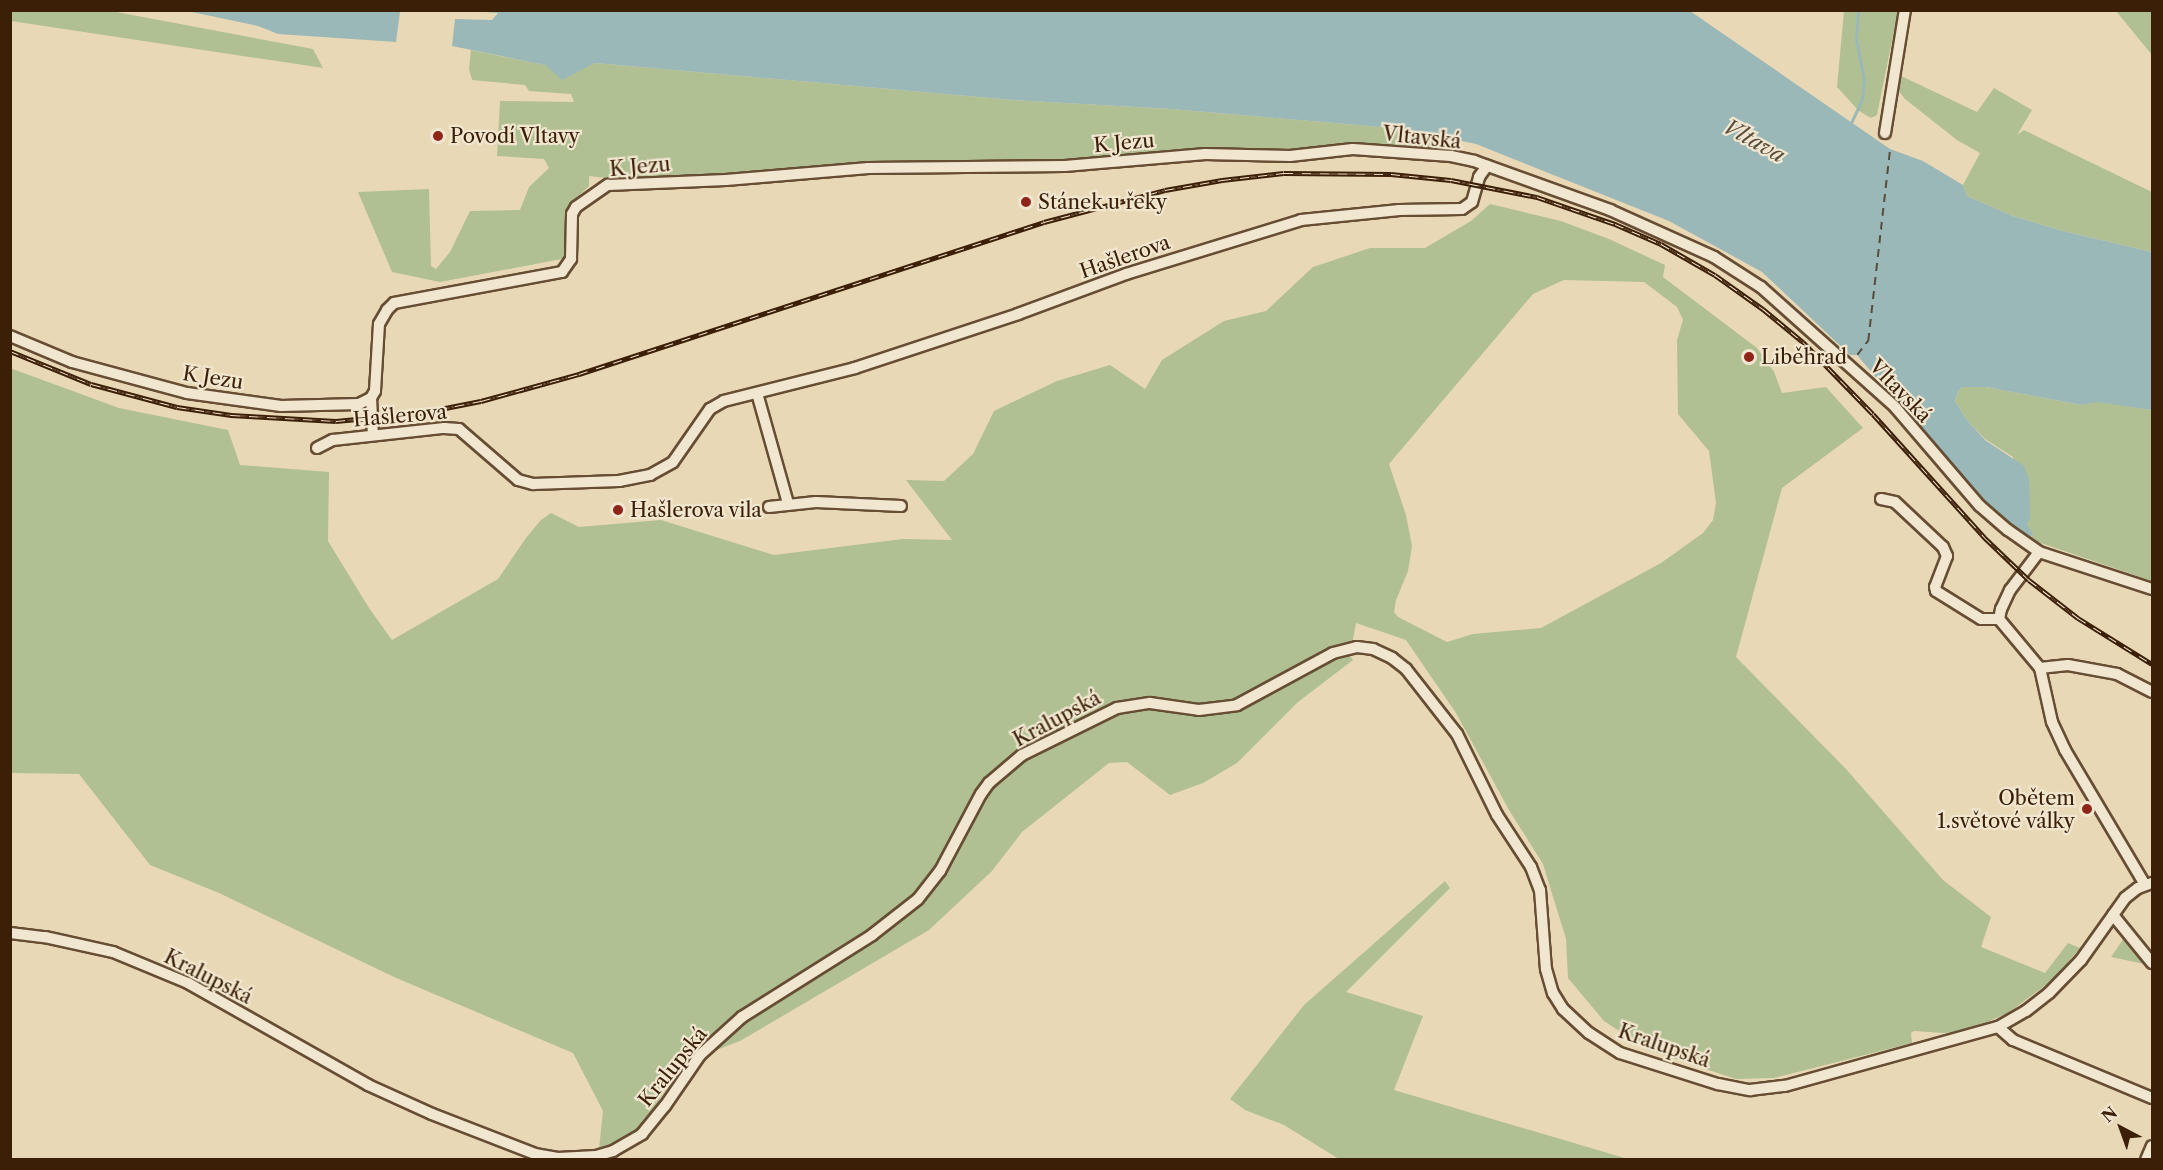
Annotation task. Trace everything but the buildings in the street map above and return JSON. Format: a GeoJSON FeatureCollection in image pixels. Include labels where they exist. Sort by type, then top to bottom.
{"type":"FeatureCollection","features":[{"type":"Feature","properties":{"kind":"street"},"geometry":{"type":"LineString","coordinates":[[1885,134],[1905,10]]}},
{"type":"Feature","properties":{"kind":"street","name":"Vltavská"},"geometry":{"type":"LineString","coordinates":[[1353,149],[1451,156],[1487,166],[1610,210],[1714,258],[1761,286],[1860,375],[1895,407],[1980,506],[2039,552],[2152,589]]}},
{"type":"Feature","properties":{"kind":"street","name":"K Jezu"},"geometry":{"type":"LineString","coordinates":[[10,336],[72,362],[187,393],[281,406],[359,404],[371,398],[375,391],[379,324],[394,303],[562,272],[572,259],[573,214],[576,207],[608,185],[726,180],[868,168],[1065,166],[1205,154],[1290,156],[1353,149]]}},
{"type":"Feature","properties":{"kind":"street","name":"Hašlerova"},"geometry":{"type":"LineString","coordinates":[[317,448],[333,440],[444,428],[459,429],[518,480],[554,485],[619,481],[650,475],[673,462],[710,410],[724,401],[855,368],[1018,314],[1126,274],[1301,220],[1399,210],[1462,209],[1472,202],[1479,177],[1487,166]]}},
{"type":"Feature","properties":{"kind":"street"},"geometry":{"type":"LineString","coordinates":[[758,393],[788,503]]}},
{"type":"Feature","properties":{"kind":"street"},"geometry":{"type":"LineString","coordinates":[[371,398],[373,435]]}},
{"type":"Feature","properties":{"kind":"street"},"geometry":{"type":"LineString","coordinates":[[1881,499],[1895,502],[1943,547],[1947,556],[1935,588],[1936,591],[1981,619],[1999,619]]}},
{"type":"Feature","properties":{"kind":"street"},"geometry":{"type":"LineString","coordinates":[[769,507],[788,503],[901,506]]}},
{"type":"Feature","properties":{"kind":"street"},"geometry":{"type":"LineString","coordinates":[[1999,619],[2010,590],[2039,552]]}},
{"type":"Feature","properties":{"kind":"street"},"geometry":{"type":"LineString","coordinates":[[1999,619],[2040,668],[2052,722],[2066,750],[2149,884]]}},
{"type":"Feature","properties":{"kind":"street","name":"Kralupská"},"geometry":{"type":"LineString","coordinates":[[10,933],[45,937],[114,952],[188,983],[368,1085],[452,1122],[535,1154],[558,1158],[596,1156],[613,1151],[642,1134],[700,1055],[742,1017],[873,935],[918,899],[940,871],[989,783],[1023,755],[1117,708],[1149,703],[1199,710],[1237,705],[1333,653],[1357,647],[1373,650],[1392,658],[1406,669],[1457,734],[1497,815],[1531,867],[1541,896],[1544,958],[1553,993],[1571,1018],[1608,1046],[1628,1056],[1718,1084],[1758,1090],[1816,1079],[1998,1027],[2026,1011],[2064,978],[2125,898],[2149,884]]}},
{"type":"Feature","properties":{"kind":"street"},"geometry":{"type":"LineString","coordinates":[[2040,668],[2067,665],[2117,674],[2152,692]]}},
{"type":"Feature","properties":{"kind":"street"},"geometry":{"type":"LineString","coordinates":[[2113,915],[2152,963]]}},
{"type":"Feature","properties":{"kind":"street"},"geometry":{"type":"LineString","coordinates":[[1998,1027],[2013,1040],[2152,1098]]}},
{"type":"Feature","properties":{"kind":"street"},"geometry":{"type":"LineString","coordinates":[[2146,1160],[2152,1146]]}},
{"type":"Feature","properties":{"kind":"green space"},"geometry":{"type":"Polygon","coordinates":[[[11,10],[111,11],[313,49],[323,68],[11,21],[11,10]]]}},
{"type":"Feature","properties":{"kind":"green space"},"geometry":{"type":"Polygon","coordinates":[[[1844,11],[1898,11],[1877,115],[1871,118],[1859,111],[1837,87],[1844,11]]]}},
{"type":"Feature","properties":{"kind":"green space"},"geometry":{"type":"Polygon","coordinates":[[[2116,11],[2152,11],[2152,55],[2116,11]]]}},
{"type":"Feature","properties":{"kind":"green space"},"geometry":{"type":"Polygon","coordinates":[[[471,50],[545,65],[563,78],[595,63],[1013,100],[1171,109],[1404,129],[1441,138],[1442,155],[1353,149],[639,182],[589,176],[589,186],[569,205],[567,258],[440,282],[392,272],[358,192],[429,189],[431,266],[436,269],[450,252],[470,211],[520,210],[529,187],[549,168],[544,159],[497,156],[500,101],[574,102],[571,94],[529,91],[525,85],[472,80],[469,69],[471,50]]]}},
{"type":"Feature","properties":{"kind":"green space"},"geometry":{"type":"Polygon","coordinates":[[[1899,75],[1977,112],[1994,88],[2032,110],[2017,135],[2024,130],[2152,192],[2152,252],[2063,231],[2013,216],[1967,196],[1963,185],[1980,153],[1957,140],[1905,99],[1897,89],[1899,75]]]}},
{"type":"Feature","properties":{"kind":"green space"},"geometry":{"type":"Polygon","coordinates":[[[1490,204],[1561,221],[1609,239],[1665,265],[1663,277],[1757,348],[1774,372],[1782,393],[1826,387],[1863,428],[1782,488],[1736,657],[1846,769],[1943,880],[1991,917],[1981,947],[2045,973],[2068,943],[2080,948],[2054,979],[2008,1013],[1966,1031],[1943,1033],[1914,1031],[1911,1033],[1912,1043],[1774,1078],[1736,1079],[1648,1050],[1604,1021],[1568,978],[1566,939],[1543,864],[1509,810],[1456,713],[1406,640],[1356,623],[1350,656],[1353,660],[1298,702],[1237,763],[1203,783],[1170,795],[1127,762],[1109,763],[1022,832],[992,871],[929,930],[740,1041],[683,1063],[636,1136],[599,1149],[603,1111],[573,1053],[394,977],[219,893],[150,865],[79,774],[11,773],[10,368],[119,408],[228,430],[240,465],[329,472],[328,541],[369,608],[392,640],[498,579],[526,538],[541,520],[551,513],[579,527],[661,520],[774,555],[903,539],[952,540],[906,480],[944,481],[973,454],[994,411],[1057,381],[1110,365],[1145,389],[1162,360],[1224,321],[1266,311],[1313,267],[1370,248],[1425,248],[1471,221],[1490,204]],[[1564,280],[1533,294],[1389,464],[1406,515],[1412,546],[1408,571],[1396,600],[1394,612],[1398,617],[1447,642],[1473,634],[1541,628],[1661,563],[1703,533],[1713,520],[1716,503],[1709,451],[1678,414],[1677,340],[1683,320],[1677,307],[1644,282],[1564,280]]]}},
{"type":"Feature","properties":{"kind":"green space"},"geometry":{"type":"Polygon","coordinates":[[[1964,387],[1986,387],[2082,405],[2097,401],[2152,410],[2152,581],[2029,539],[2032,536],[2027,524],[2013,457],[1985,439],[1967,420],[1955,401],[1958,391],[1964,387]]]}},
{"type":"Feature","properties":{"kind":"green space"},"geometry":{"type":"Polygon","coordinates":[[[1445,881],[1450,888],[1346,992],[1423,1016],[1394,1090],[1628,1159],[1339,1159],[1284,1125],[1245,1110],[1230,1099],[1304,1005],[1445,881]]]}},
{"type":"Feature","properties":{"kind":"green space"},"geometry":{"type":"Polygon","coordinates":[[[2124,938],[2149,965],[2111,957],[2124,938]]]}},
{"type":"Feature","properties":{"kind":"water"},"geometry":{"type":"Polygon","coordinates":[[[390,10],[400,12],[396,42],[278,34],[258,26],[187,11],[390,10]]]}},
{"type":"Feature","properties":{"kind":"water","name":"Vltava"},"geometry":{"type":"Polygon","coordinates":[[[458,10],[1690,11],[1890,149],[1923,161],[1963,185],[1967,196],[2013,216],[2063,231],[2152,252],[2152,410],[2097,402],[2082,405],[1986,387],[1964,387],[1958,391],[1955,401],[1967,420],[1985,440],[2024,466],[2029,479],[2030,518],[2027,524],[2033,534],[2029,539],[1978,497],[1857,355],[1850,355],[1762,272],[1669,221],[1476,144],[1404,129],[1171,109],[1013,100],[595,63],[562,80],[545,65],[452,46],[455,19],[492,20],[498,13],[458,10]]]}},
{"type":"Feature","properties":{"kind":"waterway"},"geometry":{"type":"LineString","coordinates":[[1850,125],[1862,99],[1864,80],[1856,39],[1858,10]]}},
{"type":"Feature","properties":{"kind":"ferry route"},"geometry":{"type":"LineString","coordinates":[[1857,355],[1868,341],[1890,149]]}},
{"type":"Feature","properties":{"kind":"railway"},"geometry":{"type":"LineString","coordinates":[[10,351],[91,384],[177,407],[231,415],[336,421],[420,413],[481,401],[579,374],[1044,222],[1165,190],[1222,180],[1284,173],[1391,174],[1451,180],[1537,197],[1615,224],[1661,244],[1715,275],[1763,309],[1803,342],[1873,414],[1984,537],[2029,580],[2078,618],[2152,664]]}},
{"type":"Feature","properties":{"kind":"place","name":"Povodí Vltavy"},"geometry":{"type":"Point","coordinates":[438,136]}},
{"type":"Feature","properties":{"kind":"place","name":"Stánek u řeky"},"geometry":{"type":"Point","coordinates":[1026,202]}},
{"type":"Feature","properties":{"kind":"place","name":"Liběhrad"},"geometry":{"type":"Point","coordinates":[1749,357]}},
{"type":"Feature","properties":{"kind":"place","name":"Hašlerova vila"},"geometry":{"type":"Point","coordinates":[618,510]}},
{"type":"Feature","properties":{"kind":"place","name":"Obětem 1.světové války"},"geometry":{"type":"Point","coordinates":[2087,809]}}]}
